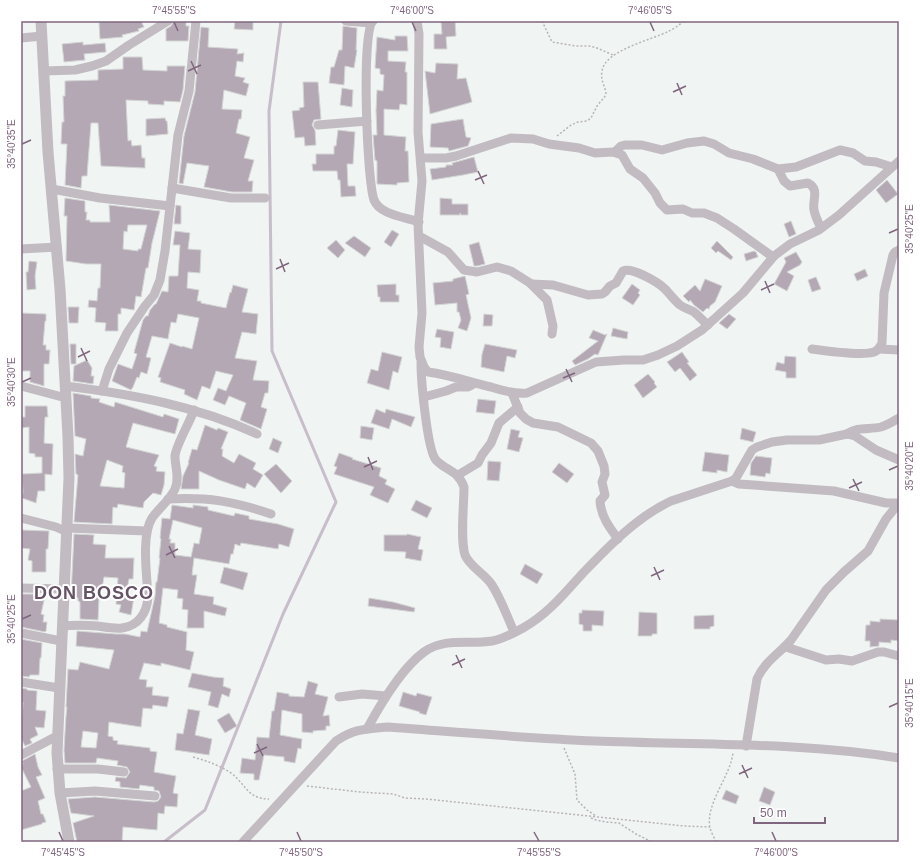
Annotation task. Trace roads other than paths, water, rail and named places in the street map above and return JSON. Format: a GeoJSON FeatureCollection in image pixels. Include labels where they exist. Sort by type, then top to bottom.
{"type":"FeatureCollection","features":[{"type":"Feature","properties":{"kind":"street"},"geometry":{"type":"LineString","coordinates":[[41,21],[57,247],[69,478],[57,736],[60,793],[69,842]]}},
{"type":"Feature","properties":{"kind":"street"},"geometry":{"type":"LineString","coordinates":[[44,71],[75,70],[106,61],[168,21]]}},
{"type":"Feature","properties":{"kind":"street"},"geometry":{"type":"LineString","coordinates":[[102,391],[115,356],[127,333],[154,295],[160,280],[165,251],[178,135],[190,91],[196,21]]}},
{"type":"Feature","properties":{"kind":"street"},"geometry":{"type":"LineString","coordinates":[[346,21],[372,22],[368,37],[366,75],[370,178],[374,200],[380,209],[386,213],[418,222]]}},
{"type":"Feature","properties":{"kind":"street"},"geometry":{"type":"LineString","coordinates":[[417,21],[419,34],[418,132],[422,181],[418,222],[422,312],[419,347],[421,382],[429,444],[435,459],[458,475],[462,480],[464,486],[463,544],[466,556],[474,568],[483,574],[492,584],[514,632]]}},
{"type":"Feature","properties":{"kind":"street"},"geometry":{"type":"LineString","coordinates":[[21,38],[42,36]]}},
{"type":"Feature","properties":{"kind":"street"},"geometry":{"type":"LineString","coordinates":[[318,125],[367,121]]}},
{"type":"Feature","properties":{"kind":"street"},"geometry":{"type":"LineString","coordinates":[[421,158],[446,158],[456,156],[511,138],[533,139],[545,143],[579,148],[595,153],[615,152],[622,155],[630,169],[643,178],[655,193],[660,203],[667,210],[683,209],[692,213],[704,213],[717,218],[773,257]]}},
{"type":"Feature","properties":{"kind":"street"},"geometry":{"type":"LineString","coordinates":[[615,152],[621,146],[625,145],[642,145],[662,150],[687,143],[704,141],[714,144],[729,153],[753,159],[778,169],[796,167],[840,150],[853,153],[866,161],[876,162],[892,167]]}},
{"type":"Feature","properties":{"kind":"street"},"geometry":{"type":"LineString","coordinates":[[420,357],[428,372],[453,376],[512,393],[527,393],[596,362],[643,360],[658,355],[677,346],[702,330],[743,293],[773,257],[790,244],[820,228],[839,215],[899,161]]}},
{"type":"Feature","properties":{"kind":"street"},"geometry":{"type":"LineString","coordinates":[[778,169],[784,181],[790,186],[808,183],[812,186],[815,196],[814,210],[820,228]]}},
{"type":"Feature","properties":{"kind":"street"},"geometry":{"type":"LineString","coordinates":[[172,188],[231,198],[266,198]]}},
{"type":"Feature","properties":{"kind":"street"},"geometry":{"type":"LineString","coordinates":[[52,190],[100,198],[170,206]]}},
{"type":"Feature","properties":{"kind":"street"},"geometry":{"type":"LineString","coordinates":[[419,236],[448,252],[464,270],[477,272],[498,267],[510,271],[531,284],[547,300],[553,326],[552,334]]}},
{"type":"Feature","properties":{"kind":"street"},"geometry":{"type":"LineString","coordinates":[[21,249],[57,247]]}},
{"type":"Feature","properties":{"kind":"street"},"geometry":{"type":"LineString","coordinates":[[879,349],[882,343],[884,293],[893,255],[899,250]]}},
{"type":"Feature","properties":{"kind":"street"},"geometry":{"type":"LineString","coordinates":[[531,284],[553,285],[588,295],[602,294],[610,286],[616,283],[623,271],[633,270],[661,286],[682,306],[693,312],[708,325]]}},
{"type":"Feature","properties":{"kind":"street"},"geometry":{"type":"LineString","coordinates":[[812,349],[846,353],[867,353],[879,349],[899,350]]}},
{"type":"Feature","properties":{"kind":"street"},"geometry":{"type":"LineString","coordinates":[[424,397],[446,391],[456,386],[468,387],[474,383]]}},
{"type":"Feature","properties":{"kind":"street"},"geometry":{"type":"LineString","coordinates":[[21,386],[66,398]]}},
{"type":"Feature","properties":{"kind":"street"},"geometry":{"type":"LineString","coordinates":[[65,386],[102,391],[194,410],[234,423],[257,434]]}},
{"type":"Feature","properties":{"kind":"street"},"geometry":{"type":"LineString","coordinates":[[512,393],[520,413],[526,419],[533,423],[558,426],[592,443],[600,456],[605,471],[602,482],[605,495],[600,501],[602,511],[606,521],[618,539]]}},
{"type":"Feature","properties":{"kind":"street"},"geometry":{"type":"LineString","coordinates":[[458,475],[478,463],[491,443],[499,424],[508,414],[518,407]]}},
{"type":"Feature","properties":{"kind":"street"},"geometry":{"type":"LineString","coordinates":[[62,626],[75,625],[123,628],[139,620],[147,607],[146,531],[152,518],[175,489],[177,480],[176,456],[178,447],[194,410]]}},
{"type":"Feature","properties":{"kind":"street"},"geometry":{"type":"LineString","coordinates":[[367,729],[386,696],[415,660],[425,651],[437,645],[455,642],[493,641],[523,628],[544,613],[569,590],[603,553],[628,529],[664,504],[732,481],[743,468],[752,450],[772,442],[818,440],[846,434],[858,429],[881,427],[899,418]]}},
{"type":"Feature","properties":{"kind":"street"},"geometry":{"type":"LineString","coordinates":[[846,434],[855,436],[876,450],[899,460]]}},
{"type":"Feature","properties":{"kind":"street"},"geometry":{"type":"LineString","coordinates":[[732,481],[739,484],[790,487],[843,493],[886,503],[899,503]]}},
{"type":"Feature","properties":{"kind":"street"},"geometry":{"type":"LineString","coordinates":[[168,499],[209,499],[232,502],[271,514]]}},
{"type":"Feature","properties":{"kind":"street"},"geometry":{"type":"LineString","coordinates":[[746,746],[757,679],[769,661],[786,647],[826,590],[868,551],[886,519],[899,503]]}},
{"type":"Feature","properties":{"kind":"street"},"geometry":{"type":"LineString","coordinates":[[21,518],[67,530],[146,531]]}},
{"type":"Feature","properties":{"kind":"street"},"geometry":{"type":"LineString","coordinates":[[21,588],[64,589]]}},
{"type":"Feature","properties":{"kind":"street"},"geometry":{"type":"LineString","coordinates":[[21,634],[61,641]]}},
{"type":"Feature","properties":{"kind":"street"},"geometry":{"type":"LineString","coordinates":[[786,647],[826,660],[839,659],[852,661],[878,652],[899,656]]}},
{"type":"Feature","properties":{"kind":"street"},"geometry":{"type":"LineString","coordinates":[[21,682],[59,688]]}},
{"type":"Feature","properties":{"kind":"street"},"geometry":{"type":"LineString","coordinates":[[339,697],[362,694],[386,696]]}},
{"type":"Feature","properties":{"kind":"street"},"geometry":{"type":"LineString","coordinates":[[243,842],[336,741],[347,734],[362,729],[387,727],[560,739],[795,748],[873,754],[899,758]]}},
{"type":"Feature","properties":{"kind":"street"},"geometry":{"type":"LineString","coordinates":[[21,755],[57,736]]}},
{"type":"Feature","properties":{"kind":"street"},"geometry":{"type":"LineString","coordinates":[[58,769],[98,769],[124,772]]}},
{"type":"Feature","properties":{"kind":"street"},"geometry":{"type":"LineString","coordinates":[[60,793],[95,791],[154,796]]}},
{"type":"Feature","properties":{"kind":"waterway"},"geometry":{"type":"LineString","coordinates":[[164,842],[205,810],[283,614],[336,502],[272,351],[269,111],[281,21]]}},
{"type":"Feature","properties":{"kind":"district","name":"DON BOSCO"},"geometry":{"type":"Point","coordinates":[94,593]}}]}
